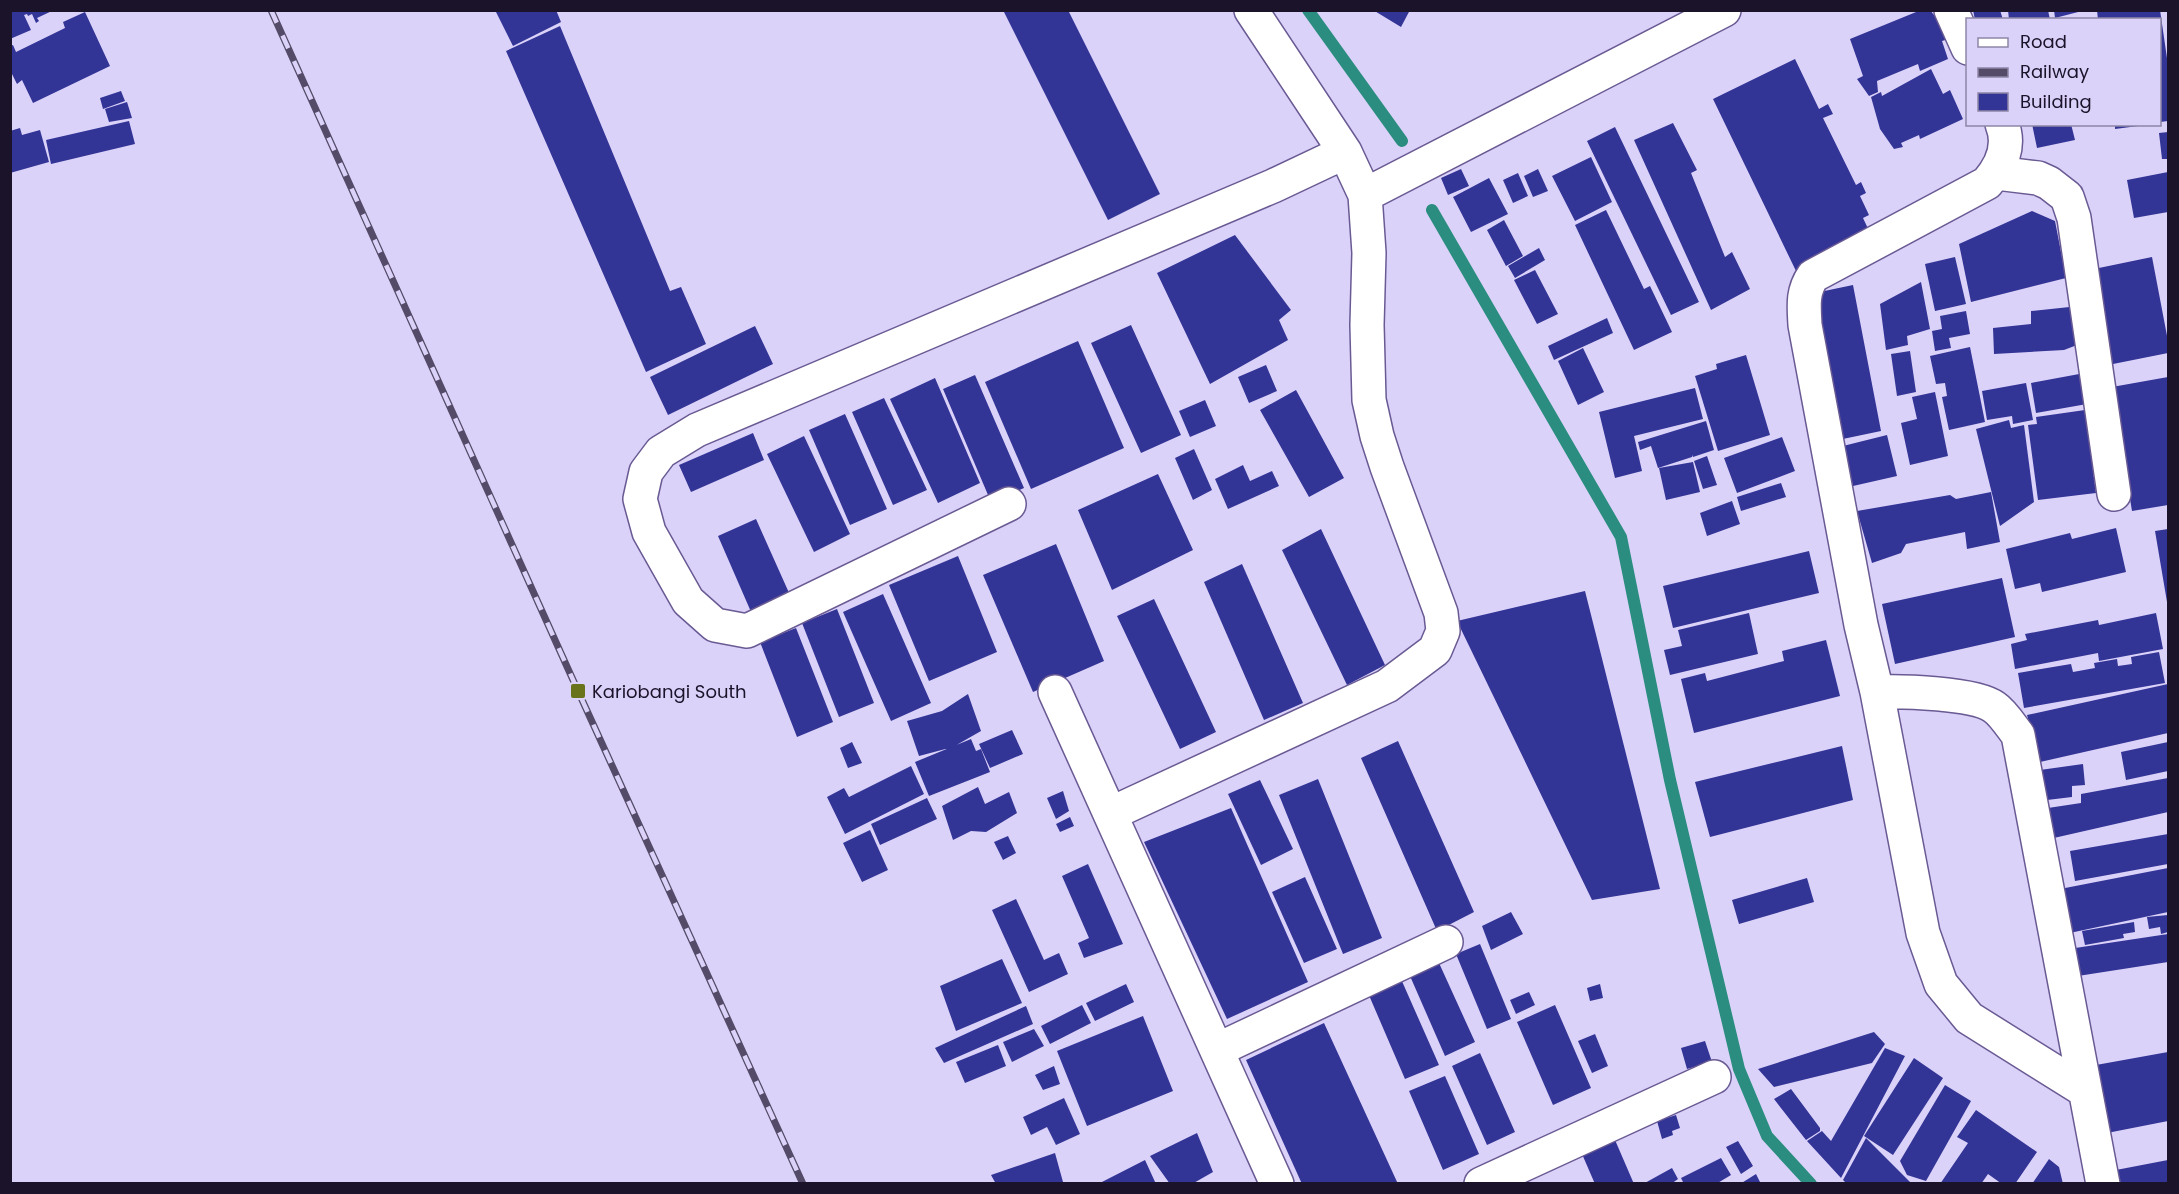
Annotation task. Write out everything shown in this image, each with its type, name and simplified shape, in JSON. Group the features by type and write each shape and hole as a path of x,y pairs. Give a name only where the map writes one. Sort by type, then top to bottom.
{"street":[{"path":"1110,814 1387,686 1435,650 1443,631 1441,613 1380,446 1369,400 1366,325 1370,254 1365,195 1345,152 1251,10"},
{"path":"1365,195 1724,10"},
{"path":"1951,10 1966,44"},
{"path":"2003,126 2006,134 2004,154 1996,173 1987,183 1813,276 1806,287 1804,297 1805,325 1861,625 1877,692 1923,933 1941,984 1968,1018 2084,1090"},
{"path":"1009,504 747,631 715,625 688,601 649,532 640,499 646,472 661,452 697,430 1273,186 1345,152"},
{"path":"1996,173 2038,178 2049,183 2067,197 2074,218 2114,494"},
{"path":"1877,692 1907,690 1978,700 1994,706 2018,735 2103,1184"},
{"path":"1055,692 1277,1184"},
{"path":"1217,1050 1446,942"},
{"path":"1481,1184 1714,1077"}],"building":[{"path":"10,10 54,10 37,18 39,21 36,23 32,14 24,15 31,30 10,39"},
{"path":"495,10 556,10 561,22 513,46"},
{"path":"1003,10 1068,10 1160,194 1108,220"},
{"path":"1373,10 1410,10 1401,27"},
{"path":"1921,10 1930,10 1952,38 1942,41 1948,59 1920,71 1918,64 1877,81 1878,92 1869,96 1857,79 1863,76 1850,39"},
{"path":"1973,10 2000,10 2002,18 1975,18"},
{"path":"2008,10 2048,10 2050,18 2009,18"},
{"path":"2054,10 2082,10 2082,11 2055,18"},
{"path":"2097,10 2160,10 2168,65 2168,121 2161,122 2161,18 2098,18"},
{"path":"85,12 110,66 33,103 22,80 17,84 10,70 10,46 13,45 16,52 65,28 63,22"},
{"path":"560,26 670,291 681,287 706,344 646,372 506,51"},
{"path":"1795,59 1819,109 1828,104 1833,114 1823,118 1856,185 1861,182 1866,193 1860,196 1869,215 1863,218 1871,235 1796,271 1713,99"},
{"path":"1931,69 1943,94 1950,90 1963,119 1920,139 1919,135 1901,143 1903,147 1894,149 1880,129 1871,97 1881,92 1882,96"},
{"path":"121,91 125,101 103,109 100,98"},
{"path":"127,102 132,118 109,122 105,109"},
{"path":"129,121 135,144 51,164 46,140"},
{"path":"1673,123 1697,170 1691,173 1725,257 1732,252 1750,289 1711,310 1634,140"},
{"path":"2032,126 2072,126 2075,140 2037,148"},
{"path":"2115,126 2138,126 2115,129"},
{"path":"1615,127 1699,302 1671,315 1587,141"},
{"path":"20,128 22,135 40,130 49,162 10,173 10,131"},
{"path":"2168,132 2168,159 2162,159 2159,133"},
{"path":"1591,157 1612,202 1575,221 1552,176"},
{"path":"1461,169 1469,186 1448,195 1441,178"},
{"path":"1538,169 1548,191 1533,197 1524,176"},
{"path":"2168,172 2168,212 2134,218 2127,180"},
{"path":"1518,173 1528,196 1513,203 1503,180"},
{"path":"1489,178 1508,214 1471,232 1453,197"},
{"path":"1606,210 1644,289 1650,286 1672,332 1634,350 1575,225"},
{"path":"2032,211 2055,221 2066,278 1971,302 1959,244"},
{"path":"1504,220 1523,256 1506,266 1487,230"},
{"path":"1235,235 1291,310 1279,320 1288,340 1210,384 1157,273"},
{"path":"1539,248 1545,260 1515,278 1508,266"},
{"path":"1955,257 1966,304 1935,311 1925,264"},
{"path":"2152,257 2168,341 2168,353 2113,364 2094,269"},
{"path":"1535,270 1558,314 1537,324 1514,280"},
{"path":"1921,282 1930,329 1907,336 1908,345 1886,350 1880,304"},
{"path":"1853,285 1881,431 1838,440 1810,294"},
{"path":"2079,306 2090,340 2064,350 1994,354 1993,328 2031,324 2031,311"},
{"path":"1966,311 1970,334 1949,338 1951,348 1935,351 1932,331 1942,329 1940,316"},
{"path":"1607,318 1613,333 1554,360 1548,346"},
{"path":"1131,325 1181,435 1141,453 1091,343"},
{"path":"755,326 773,364 668,415 650,377"},
{"path":"1078,341 1124,448 1031,489 985,382"},
{"path":"1970,347 1985,422 1949,430 1942,397 1947,396 1945,383 1936,384 1930,356"},
{"path":"1583,348 1604,392 1578,405 1558,361"},
{"path":"1910,351 1916,392 1897,396 1891,354"},
{"path":"1746,355 1770,435 1718,451 1695,376 1717,369 1716,364"},
{"path":"1266,365 1277,391 1249,403 1238,377"},
{"path":"2090,372 2087,404 2036,413 2031,383"},
{"path":"975,375 1024,488 991,502 943,389"},
{"path":"2168,377 2168,505 2132,511 2112,387"},
{"path":"935,378 980,483 938,503 890,399"},
{"path":"2026,383 2033,420 2013,424 2012,416 1987,420 1982,391"},
{"path":"1695,388 1703,419 1634,436 1642,471 1615,478 1599,412"},
{"path":"1296,390 1344,478 1309,497 1260,410"},
{"path":"1935,392 1948,456 1910,465 1901,423 1917,419 1912,397"},
{"path":"884,398 927,490 893,505 852,412"},
{"path":"1205,400 1216,426 1190,437 1179,411"},
{"path":"2085,410 2096,493 2038,500 2028,425 2037,424 2036,417"},
{"path":"845,414 887,509 850,525 809,430"},
{"path":"2009,420 2011,428 2024,425 2034,502 2000,526 1976,429"},
{"path":"1706,421 1714,450 1693,457 1692,455 1692,457 1658,468 1651,446 1640,450 1638,442"},
{"path":"753,433 764,460 691,492 679,465"},
{"path":"1887,435 1897,476 1853,486 1843,446"},
{"path":"804,436 850,534 814,552 767,454"},
{"path":"1782,437 1795,471 1737,493 1724,458"},
{"path":"1194,449 1212,490 1193,500 1175,458"},
{"path":"1707,456 1717,485 1703,489 1694,461"},
{"path":"1693,462 1700,492 1666,500 1659,468"},
{"path":"1243,465 1250,481 1272,471 1279,486 1228,509 1215,479"},
{"path":"1158,474 1193,550 1112,590 1078,510"},
{"path":"1781,483 1786,497 1741,511 1737,497"},
{"path":"1991,492 2000,542 1967,549 1965,532 1906,544 1901,553 1872,563 1857,511 1950,495 1956,499"},
{"path":"1732,501 1740,524 1707,536 1700,513"},
{"path":"756,519 794,604 755,621 718,536"},
{"path":"2116,528 2126,572 2042,592 2040,583 2015,589 2006,549 2070,533 2072,539"},
{"path":"1321,529 1385,665 1347,685 1282,550"},
{"path":"2168,529 2168,602 2167,602 2155,531"},
{"path":"1056,544 1104,661 1033,692 983,575"},
{"path":"1809,551 1819,593 1673,628 1663,586"},
{"path":"958,556 997,652 929,681 889,585"},
{"path":"1242,564 1303,703 1264,720 1204,582"},
{"path":"2002,578 2015,637 1895,664 1882,604"},
{"path":"1585,591 1660,889 1592,900 1457,621"},
{"path":"883,594 931,703 891,721 843,612"},
{"path":"1154,599 1216,732 1180,749 1117,616"},
{"path":"837,609 874,703 839,717 802,623"},
{"path":"1749,613 1758,654 1670,675 1664,650 1682,646 1678,630"},
{"path":"2156,613 2163,649 2099,661 2098,653 2015,669 2011,644 2027,640 2025,634 2098,620 2099,625"},
{"path":"796,628 833,722 797,737 760,642"},
{"path":"1826,640 1840,696 1694,733 1681,679 1705,673 1707,681 1784,661 1782,651"},
{"path":"2159,652 2165,683 2024,708 2018,673 2071,664 2073,672 2095,668 2094,663 2117,659 2118,666 2132,664 2131,657"},
{"path":"2168,684 2168,733 2040,762 2027,715"},
{"path":"968,694 981,731 953,747 919,756 907,721 942,711"},
{"path":"1012,730 1023,754 990,768 979,744"},
{"path":"971,739 976,751 981,749 990,772 929,796 915,762"},
{"path":"1398,741 1474,912 1437,931 1361,758"},
{"path":"852,742 862,763 848,768 840,748"},
{"path":"2168,742 2168,771 2126,780 2121,752"},
{"path":"1842,746 1853,800 1710,837 1695,782"},
{"path":"2083,764 2085,785 2072,786 2072,797 2047,800 2040,770"},
{"path":"911,766 924,794 845,834 827,797 844,788 849,797"},
{"path":"2168,778 2168,812 2045,840 2048,808 2081,803 2081,794"},
{"path":"1318,779 1382,938 1343,954 1279,795"},
{"path":"1260,780 1293,849 1261,865 1228,794"},
{"path":"978,787 985,804 1009,792 1017,813 986,832 971,831 953,840 942,806"},
{"path":"1063,791 1069,811 1056,819 1047,798"},
{"path":"927,798 937,819 880,845 871,824"},
{"path":"1231,808 1308,982 1227,1019 1144,842"},
{"path":"1070,817 1074,826 1060,832 1056,824"},
{"path":"870,830 888,870 862,882 843,843"},
{"path":"2168,834 2168,864 2075,881 2070,851"},
{"path":"1008,836 1016,853 1003,860 994,842"},
{"path":"1088,864 1123,944 1084,958 1078,943 1089,938 1062,876"},
{"path":"2168,868 2168,912 2065,934 2060,889"},
{"path":"1305,877 1337,949 1304,963 1272,892"},
{"path":"1807,878 1814,902 1739,924 1732,900"},
{"path":"1016,899 1044,960 1059,953 1068,974 1029,992 992,910"},
{"path":"1511,912 1523,934 1491,950 1482,926"},
{"path":"2168,915 2168,932 2161,934 2160,927 2149,929 2147,917"},
{"path":"2134,922 2135,932 2123,934 2124,938 2085,945 2082,931"},
{"path":"2168,934 2168,962 2065,978 2062,950"},
{"path":"1480,944 1511,1019 1487,1029 1456,954"},
{"path":"1002,959 1022,1003 956,1031 940,986"},
{"path":"1439,963 1475,1042 1445,1056 1410,976"},
{"path":"1401,979 1439,1065 1405,1079 1368,993"},
{"path":"1126,984 1134,1002 1095,1021 1086,1003"},
{"path":"1600,984 1603,998 1590,1001 1587,988"},
{"path":"1529,992 1535,1005 1516,1014 1510,1000"},
{"path":"1082,1005 1091,1023 1050,1044 1041,1026"},
{"path":"1555,1005 1591,1088 1553,1105 1517,1022"},
{"path":"1026,1006 1033,1024 944,1063 935,1048"},
{"path":"1143,1016 1173,1091 1087,1126 1057,1051"},
{"path":"1324,1023 1398,1184 1302,1184 1246,1060"},
{"path":"1034,1029 1044,1046 1012,1062 1003,1042"},
{"path":"1874,1032 1885,1044 1872,1063 1774,1087 1758,1069"},
{"path":"1595,1034 1608,1066 1592,1073 1578,1041"},
{"path":"1705,1041 1712,1062 1687,1069 1681,1048"},
{"path":"998,1045 1006,1066 965,1083 956,1062"},
{"path":"1885,1048 1905,1056 1841,1178 1807,1141 1822,1131 1831,1141"},
{"path":"2168,1052 2168,1121 2107,1133 2096,1065"},
{"path":"1480,1053 1515,1132 1487,1145 1452,1066"},
{"path":"1914,1058 1943,1078 1893,1155 1864,1136"},
{"path":"1054,1066 1060,1084 1043,1090 1035,1075"},
{"path":"1445,1076 1479,1154 1443,1170 1409,1091"},
{"path":"1945,1085 1971,1101 1926,1181 1907,1175 1900,1161"},
{"path":"1791,1089 1820,1128 1820,1131 1806,1140 1774,1099"},
{"path":"1064,1098 1080,1134 1056,1145 1047,1127 1031,1135 1023,1117"},
{"path":"1976,1110 2037,1152 2015,1184 2002,1184 1988,1174 1981,1184 1940,1184 1968,1143 1957,1137"},
{"path":"1676,1115 1680,1128 1672,1131 1673,1135 1662,1139 1657,1121"},
{"path":"1197,1133 1213,1172 1192,1184 1170,1184 1150,1156"},
{"path":"1866,1138 1912,1184 1847,1184 1843,1180"},
{"path":"1615,1140 1634,1184 1595,1184 1582,1154"},
{"path":"1738,1141 1753,1166 1741,1174 1726,1147"},
{"path":"1055,1153 1063,1182 1060,1184 996,1184 991,1175"},
{"path":"1721,1158 1731,1175 1716,1184 1684,1184 1681,1178"},
{"path":"2049,1159 2059,1167 2063,1184 2032,1184"},
{"path":"1145,1160 1156,1184 1098,1184"},
{"path":"2168,1160 2168,1184 2120,1184 2116,1170"},
{"path":"1672,1168 1678,1179 1671,1184 1643,1184"},
{"path":"1756,1174 1761,1184 1740,1184"}],"waterway":[{"path":"1308,10 1402,141"},
{"path":"1432,210 1621,537 1670,780 1739,1069 1767,1136 1811,1184"}],"railway":[{"path":"271,10 803,1184"}],"place":[{"name":"Kariobangi South","path":"578,691"}]}
